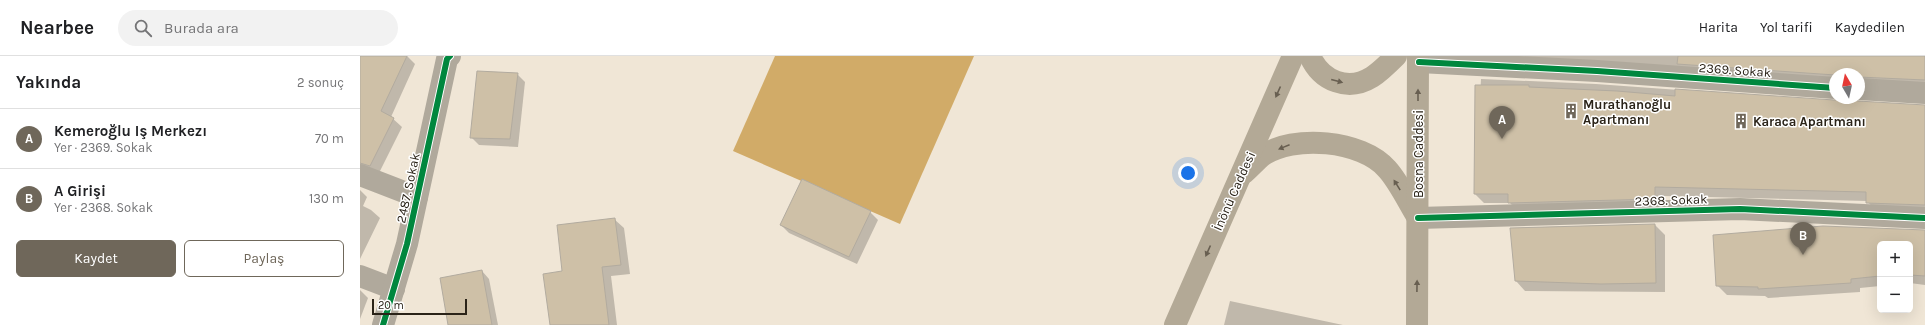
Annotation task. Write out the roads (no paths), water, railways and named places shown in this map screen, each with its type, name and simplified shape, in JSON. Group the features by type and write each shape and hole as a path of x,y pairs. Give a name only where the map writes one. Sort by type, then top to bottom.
{"main road":[{"name":"İnönü Caddesi","path":"1175,325 1293,56"},
{"path":"1310,56 1324,77 1338,83 1355,84 1372,77 1396,56"},
{"name":"Bosna Caddesi","path":"1417,325 1418,59"},
{"path":"1240,177 1263,156 1292,144 1318,142 1344,146 1367,155 1387,169 1418,218"}],"street":[{"name":"2487. Sokak","path":"384,325 407,244 446,57"},
{"name":"2369. Sokak","path":"1418,59 1829,88"},
{"path":"1865,89 1925,93"},
{"path":"360,174 417,197"},
{"name":"2368. Sokak","path":"1418,218 1740,209 1925,218"},
{"path":"360,276 394,289"}],"place":[{"name":"Murathanoğlu Apartmanı","path":"1571,111"},
{"name":"Karaca Apartmanı","path":"1741,121"},
{"name":"Kemeroğlu Iş Merkezı","path":"1502,139"},
{"name":"A Girişi","path":"1803,255"}]}
